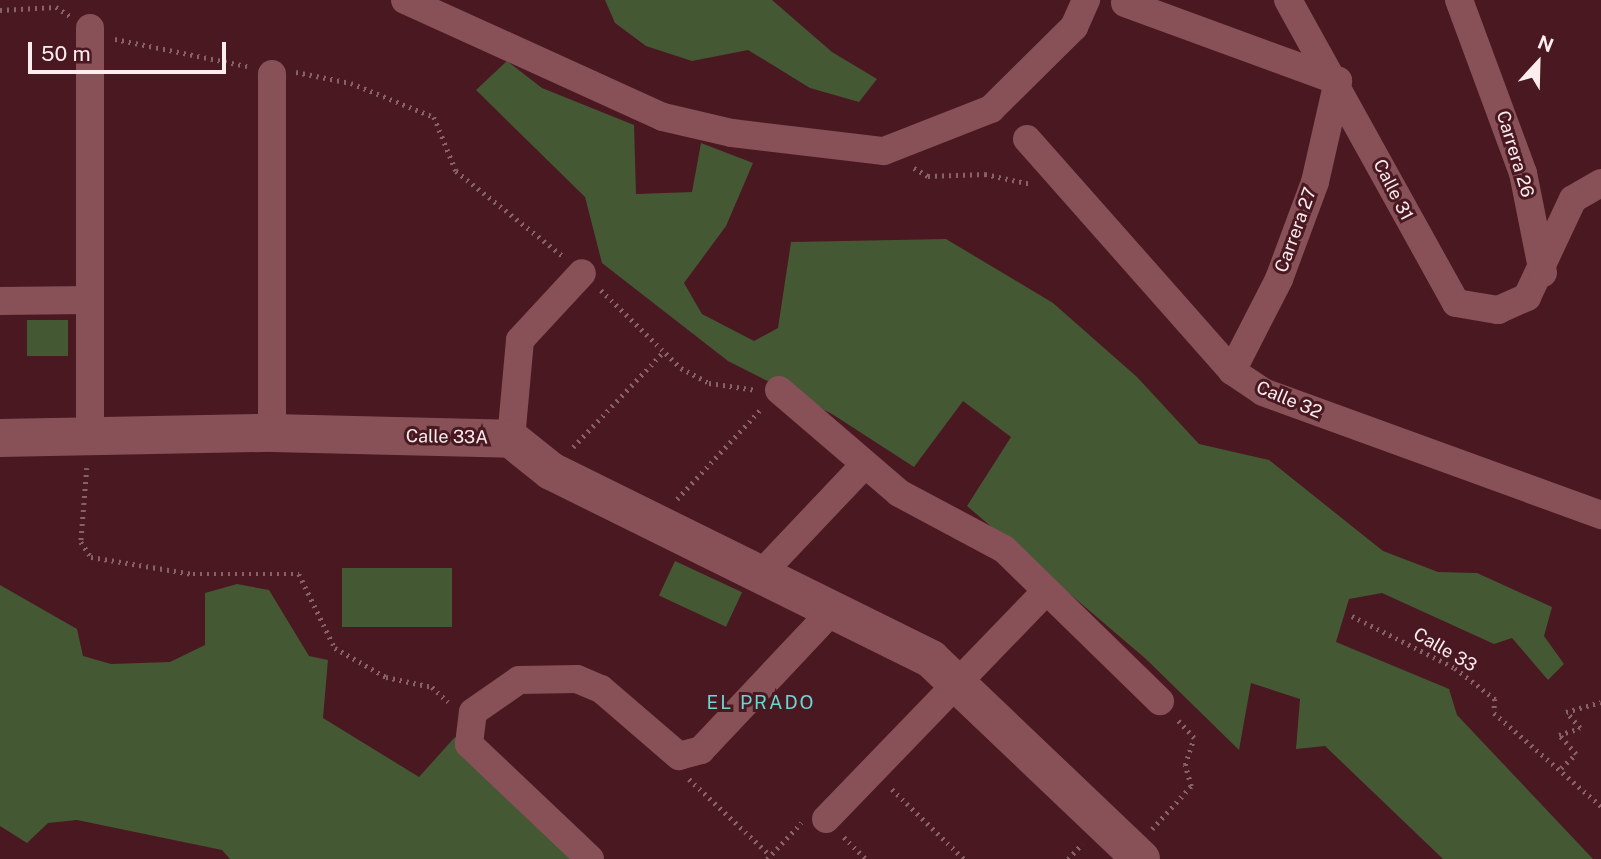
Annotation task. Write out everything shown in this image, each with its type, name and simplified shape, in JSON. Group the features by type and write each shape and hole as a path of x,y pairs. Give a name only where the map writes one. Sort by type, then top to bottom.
{"street":[{"path":"405,0 663,117 732,133 884,151 992,109 1074,27 1086,0"},
{"name":"Calle 31","path":"1288,0 1338,81 1456,303 1480,312 1517,305 1543,273 1573,200 1601,183"},
{"name":"Carrera 26","path":"1459,0 1522,173 1543,273"},
{"path":"1125,4 1338,81"},
{"path":"90,28 90,436"},
{"path":"272,74 272,433"},
{"name":"Carrera 27","path":"1232,371 1279,279 1310,194 1338,81"},
{"name":"Calle 32","path":"1027,139 1077,192 1232,371 1262,392 1601,515"},
{"path":"511,439 520,340 582,273"},
{"path":"0,301 89,300"},
{"path":"779,390 899,493 1004,550 1044,593 1160,701"},
{"name":"Calle 33A","path":"0,438 272,433 511,439 551,471 931,659 958,679 1136,855"},
{"path":"761,574 864,465"},
{"path":"827,819 958,679 1044,593"},
{"path":"590,859 470,744 470,721 519,680 577,680 600,689 679,756 701,750 833,610"}],"path":[{"path":"0,10 56,7 90,28 115,39 211,55 272,74 299,72 351,83 434,117 456,171 582,273 664,351 709,383 779,390"},
{"path":"884,151 929,176 985,174 1077,192"},
{"path":"551,471 664,351"},
{"path":"655,522 779,390"},
{"path":"90,436 81,542 91,557 193,574 299,574 335,648 386,677 432,687 470,721"},
{"name":"Calle 33","path":"1352,616 1455,668 1495,699 1494,713 1561,768 1601,806"},
{"path":"1136,855 1191,786 1185,765 1194,738 1160,701"},
{"path":"1561,768 1576,754 1559,735 1580,729 1566,712 1601,702"},
{"path":"679,756 688,778 768,857 815,808 827,819"},
{"path":"873,770 964,859"}],"green space":[{"path":"605,0 772,0 832,52 877,79 859,102 810,88 748,50 692,61 646,46 615,23"},
{"path":"507,61 542,88 634,125 636,194 692,192 701,143 753,163 726,226 684,283 702,314 754,341 778,328 791,242 946,239 1053,303 1137,377 1199,444 1269,460 1383,551 1438,572 1477,573 1552,607 1544,636 1564,664 1548,680 1512,638 1494,644 1382,593 1349,599 1336,642 1449,689 1457,715 1593,859 1443,859 1325,746 1296,749 1300,699 1251,683 1239,750 1146,659 967,506 1011,437 963,401 914,467 832,414 728,361 602,263 585,197 476,90"},
{"path":"27,320 68,320 68,356 27,356"},
{"path":"675,561 742,592 726,627 659,595"},
{"path":"342,568 452,568 452,627 342,627"},
{"path":"237,584 269,590 309,656 328,660 323,718 419,777 455,737 579,859 230,859 222,850 77,820 48,823 27,843 0,826 0,585 77,629 83,656 111,664 170,662 205,645 205,593"}],"district":[{"name":"EL PRADO","path":"761,703"}]}
